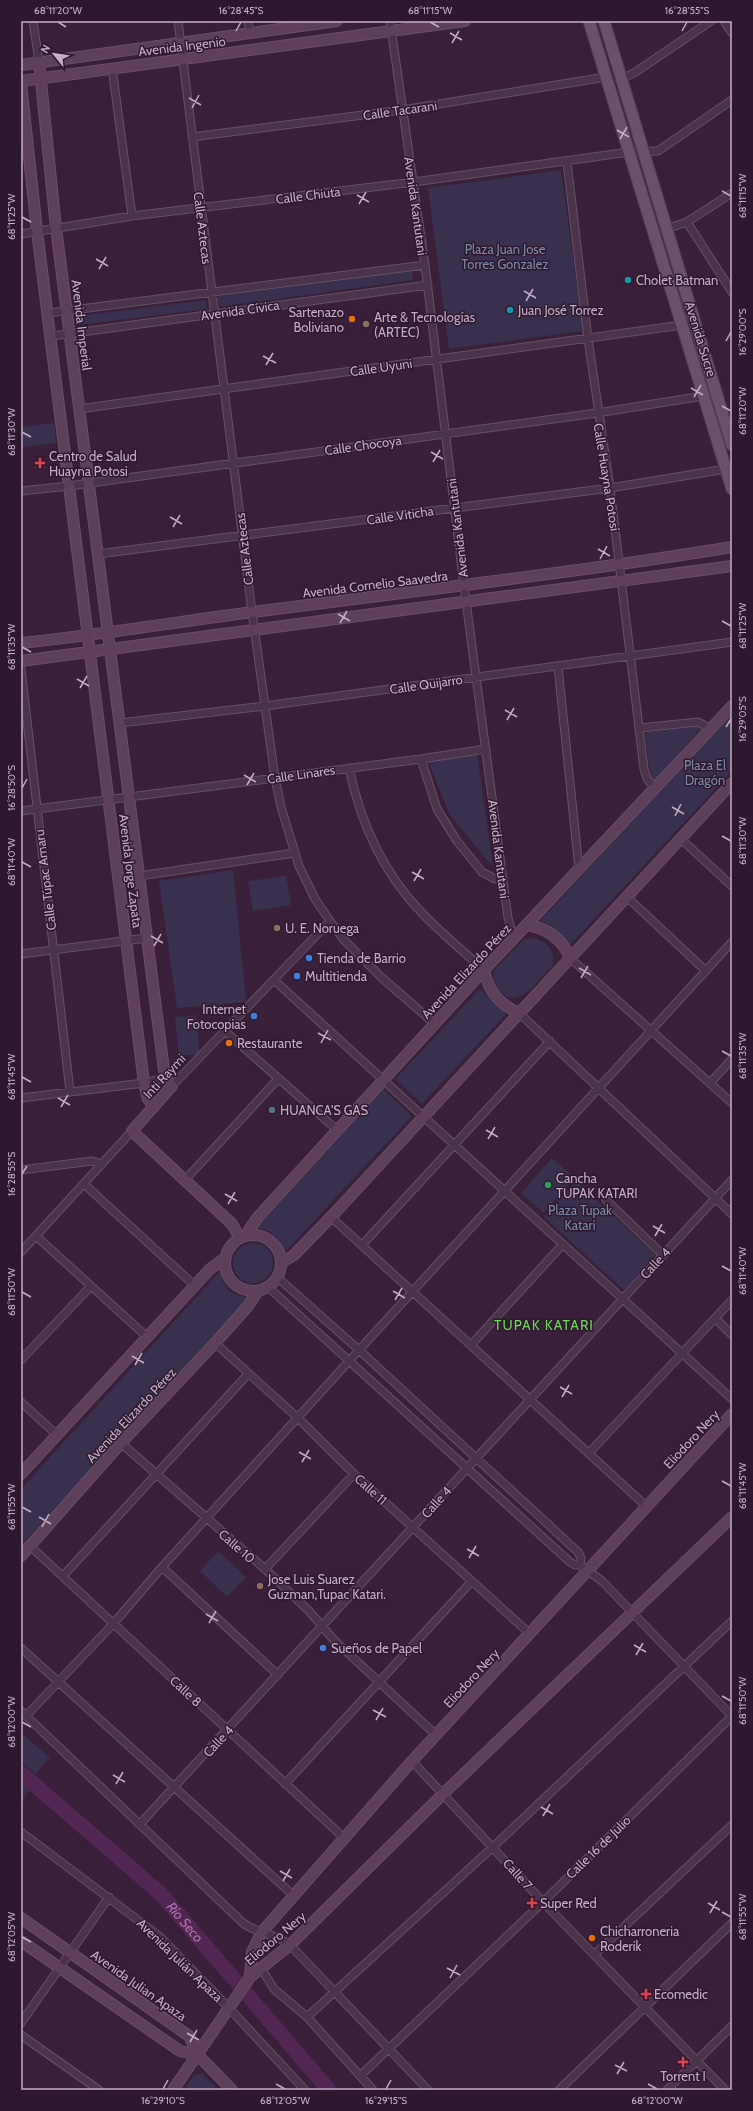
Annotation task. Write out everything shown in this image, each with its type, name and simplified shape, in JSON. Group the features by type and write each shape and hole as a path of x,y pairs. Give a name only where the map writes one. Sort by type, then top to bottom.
{"main road":[{"name":"Avenida Sucre","path":"589,21 704,396 729,468 732,489"},
{"name":"Avenida Sucre","path":"604,21 642,152 732,445"}],"street":[{"name":"Avenida Imperial","path":"33,21 41,78 56,228 109,632"},
{"name":"Calle Aztecas","path":"178,21 184,60 200,208 215,313 254,630 275,778 294,853 315,899 344,940 380,977 434,1024"},
{"path":"248,21 250,33"},
{"name":"Avenida Ingenio","path":"21,65 321,22 337,21"},
{"name":"Avenida Kantutani","path":"390,21 428,285 454,508 508,918 514,938"},
{"name":"Avenida Ingenio","path":"21,82 112,68 184,60 465,21"},
{"path":"621,79 711,21"},
{"path":"724,21 732,33"},
{"path":"112,68 132,216"},
{"name":"Calle Tacarani","path":"192,137 402,110 606,77"},
{"path":"21,82 37,231 52,336 69,486 89,636"},
{"name":"Calle Chiuta","path":"21,234 132,216 414,182 568,162 629,152 658,151 732,100"},
{"name":"Calle Huayna Potosí","path":"568,162 588,339 610,488 644,769 647,778 655,788"},
{"path":"666,229 687,222 732,193"},
{"path":"687,222 732,291"},
{"name":"Avenida Cívica","path":"49,313 425,264"},
{"name":"Avenida Cívica","path":"52,336 428,285"},
{"name":"Calle Uyuni","path":"79,409 682,325"},
{"name":"Calle Chocoya","path":"21,491 69,486 233,462 598,413 704,396"},
{"name":"Calle Viticha","path":"98,554 610,488 729,468"},
{"name":"Avenida Cornelio Saavedra","path":"21,643 89,636 252,612 620,566 732,548"},
{"path":"21,661 622,582 732,566"},
{"name":"Avenida Jorge Zapata","path":"109,632 147,938 169,1082"},
{"name":"Avenida Jorge Zapata","path":"89,636 144,1083 148,1099 154,1107"},
{"name":"Calle Quijarro","path":"120,724 558,667 732,642"},
{"path":"558,667 579,869"},
{"name":"Calle Túpac Amaru","path":"21,669 70,1091"},
{"name":"Avenida Elizardo Pérez","path":"244,1237 258,1217 434,1024 732,706"},
{"path":"640,728 698,722 711,728"},
{"name":"Calle Linares","path":"21,811 421,759 486,748"},
{"path":"421,759 437,809 456,840 482,872 495,879 503,878"},
{"path":"350,768 364,820 373,843 396,881 421,912 484,970 489,987 504,1004 520,1013 732,1214"},
{"path":"281,1263 294,1255 331,1217 732,783"},
{"path":"681,839 732,886"},
{"path":"139,876 294,853"},
{"path":"627,897 706,971"},
{"name":"Inti Raymi","path":"21,1252 154,1107 169,1082 225,1031 330,921"},
{"path":"526,925 540,928 551,933 561,942 570,958 732,1103"},
{"path":"21,954 147,938"},
{"path":"428,2090 388,2050 336,1991 290,1945 274,1935 261,1933 243,1923 23,1713 58,1681 114,1623 162,1567 349,1360 413,1292 732,942"},
{"path":"274,980 732,1399"},
{"path":"225,1031 337,1130"},
{"path":"362,1245 550,1041"},
{"path":"710,1083 732,1059"},
{"path":"185,1180 278,1079"},
{"path":"21,1098 144,1083 169,1082"},
{"path":"132,1131 244,1237"},
{"path":"21,1170 92,1161 102,1164"},
{"name":"Calle 4","path":"140,1824 323,1627 662,1254 732,1180"},
{"path":"84,1184 194,1285"},
{"path":"606,1200 662,1254"},
{"path":"331,1217 646,1506"},
{"path":"36,1236 146,1336"},
{"path":"259,1236 269,1240 279,1253 281,1263 277,1277 268,1287 258,1291 242,1289 233,1283 225,1269 225,1258 229,1248 244,1237 259,1236"},
{"path":"471,1345 563,1244"},
{"path":"21,1474 194,1285 210,1269 225,1258"},
{"path":"277,1277 359,1350 578,1552 584,1567"},
{"path":"21,1360 90,1286"},
{"path":"268,1287 570,1562 584,1567 602,1581 732,1716"},
{"name":"Avenida Elizardo Pérez","path":"21,1556 121,1443 215,1343 248,1306 258,1291"},
{"path":"588,1453 732,1300"},
{"path":"715,1318 732,1336"},
{"name":"Calle 11","path":"215,1343 298,1418 354,1474 529,1633"},
{"path":"64,1576 248,1374"},
{"path":"21,1402 57,1435"},
{"name":"Eliodoro Nery","path":"249,1978 252,1952 261,1933 293,1895 343,1837 529,1633 584,1567 646,1506 732,1414"},
{"name":"Calle 10","path":"121,1443 264,1569 323,1627 334,1640 436,1735"},
{"path":"264,1569 354,1474"},
{"name":"Eliodoro Nery","path":"249,1978 290,1945 443,1794 732,1517"},
{"name":"Calle 8","path":"30,1546 343,1837"},
{"path":"162,1567 278,1675"},
{"path":"286,1784 472,1581"},
{"path":"307,2017 493,1847 732,1621"},
{"path":"21,1648 174,1789 293,1895"},
{"name":"Calle 16 de Julio","path":"360,2076 543,1902 732,1716"},
{"name":"Calle 7","path":"412,1761 543,1902 725,2090"},
{"path":"595,1954 732,1825"},
{"name":"Avenida Julián Apaza","path":"21,1832 159,1936 231,2004 305,2090"},
{"path":"21,2023 58,1967 109,1897"},
{"name":"Avenida Julian Apaza","path":"21,1918 189,2036 198,2055"},
{"path":"559,2090 732,1923"},
{"path":"21,1942 180,2051 198,2055 232,2090"},
{"path":"261,1968 274,1989 307,2017 373,2090"},
{"path":"173,2090 249,1978"},
{"path":"666,2090 732,2026"},
{"path":"21,2035 99,2090"}],"green space":[{"name":"Plaza Juan Jose Torres Gonzalez","path":"561,170 583,331 449,349 428,188"},
{"path":"412,269 413,280 219,307 218,296"},
{"path":"206,300 207,309 79,325 78,316"},
{"path":"54,423 56,443 21,447 21,427"},
{"name":"Plaza El Dragón","path":"732,713 732,771 567,948 563,938 557,931 539,922"},
{"path":"703,726 655,780 651,778 645,735 648,732"},
{"path":"477,752 493,867 450,815 428,761"},
{"path":"233,870 246,1002 177,1008 159,881"},
{"path":"286,876 291,905 253,911 248,881"},
{"path":"534,938 550,947 553,955 553,965 531,989 523,995 515,998 508,997 500,991 493,979 495,969 524,939"},
{"path":"480,989 506,1014 422,1104 395,1079"},
{"path":"196,1015 200,1054 179,1056 175,1017"},
{"path":"383,1089 412,1116 284,1253 278,1239 274,1235 267,1230 256,1228"},
{"name":"Cancha TUPAK KATARI","path":"552,1158 575,1178 544,1213 521,1193"},
{"name":"Plaza Tupak Katari","path":"576,1181 656,1255 624,1290 544,1217"},
{"path":"257,1243 264,1246 270,1252 273,1263 272,1271 264,1280 257,1283 249,1283 242,1280 234,1271 233,1259 236,1252 245,1244"},
{"path":"220,1271 223,1283 229,1290 238,1295 249,1297 21,1545 21,1489"},
{"path":"218,1551 246,1577 227,1597 200,1571"},
{"path":"24,1735 50,1758 35,1774 21,1761 21,1738"},
{"path":"21,1780 31,1788 21,1802"},
{"path":"203,2074 218,2090 184,2090 193,2076"}],"waterway":[{"name":"Río Seco","path":"21,1773 161,1894 329,2090"}],"place":[{"name":"Cholet Batman","path":"628,280"},
{"name":"Juan José Torrez","path":"510,310"},
{"name":"Sartenazo Boliviano","path":"352,319"},
{"name":"Arte & Tecnologías (ARTEC)","path":"366,324"},
{"name":"Centro de Salud Huayna Potosi","path":"40,463"},
{"name":"U. E. Noruega","path":"277,928"},
{"name":"Tienda de Barrio","path":"309,958"},
{"name":"Multitienda","path":"297,976"},
{"name":"Internet Fotocopias","path":"254,1016"},
{"name":"Restaurante","path":"229,1043"},
{"name":"HUANCA'S GAS","path":"272,1110"},
{"name":"Cancha TUPAK KATARI","path":"548,1185"},
{"name":"Jose Luis Suarez Guzman,Tupac Katari.","path":"260,1586"},
{"name":"Sueños de Papel","path":"323,1648"},
{"name":"Super Red","path":"532,1903"},
{"name":"Chicharroneria Roderik","path":"592,1938"},
{"name":"Ecomedic","path":"646,1994"},
{"name":"Torrent I","path":"683,2062"}],"district":[{"name":"TUPAK KATARI","path":"544,1325"}]}
